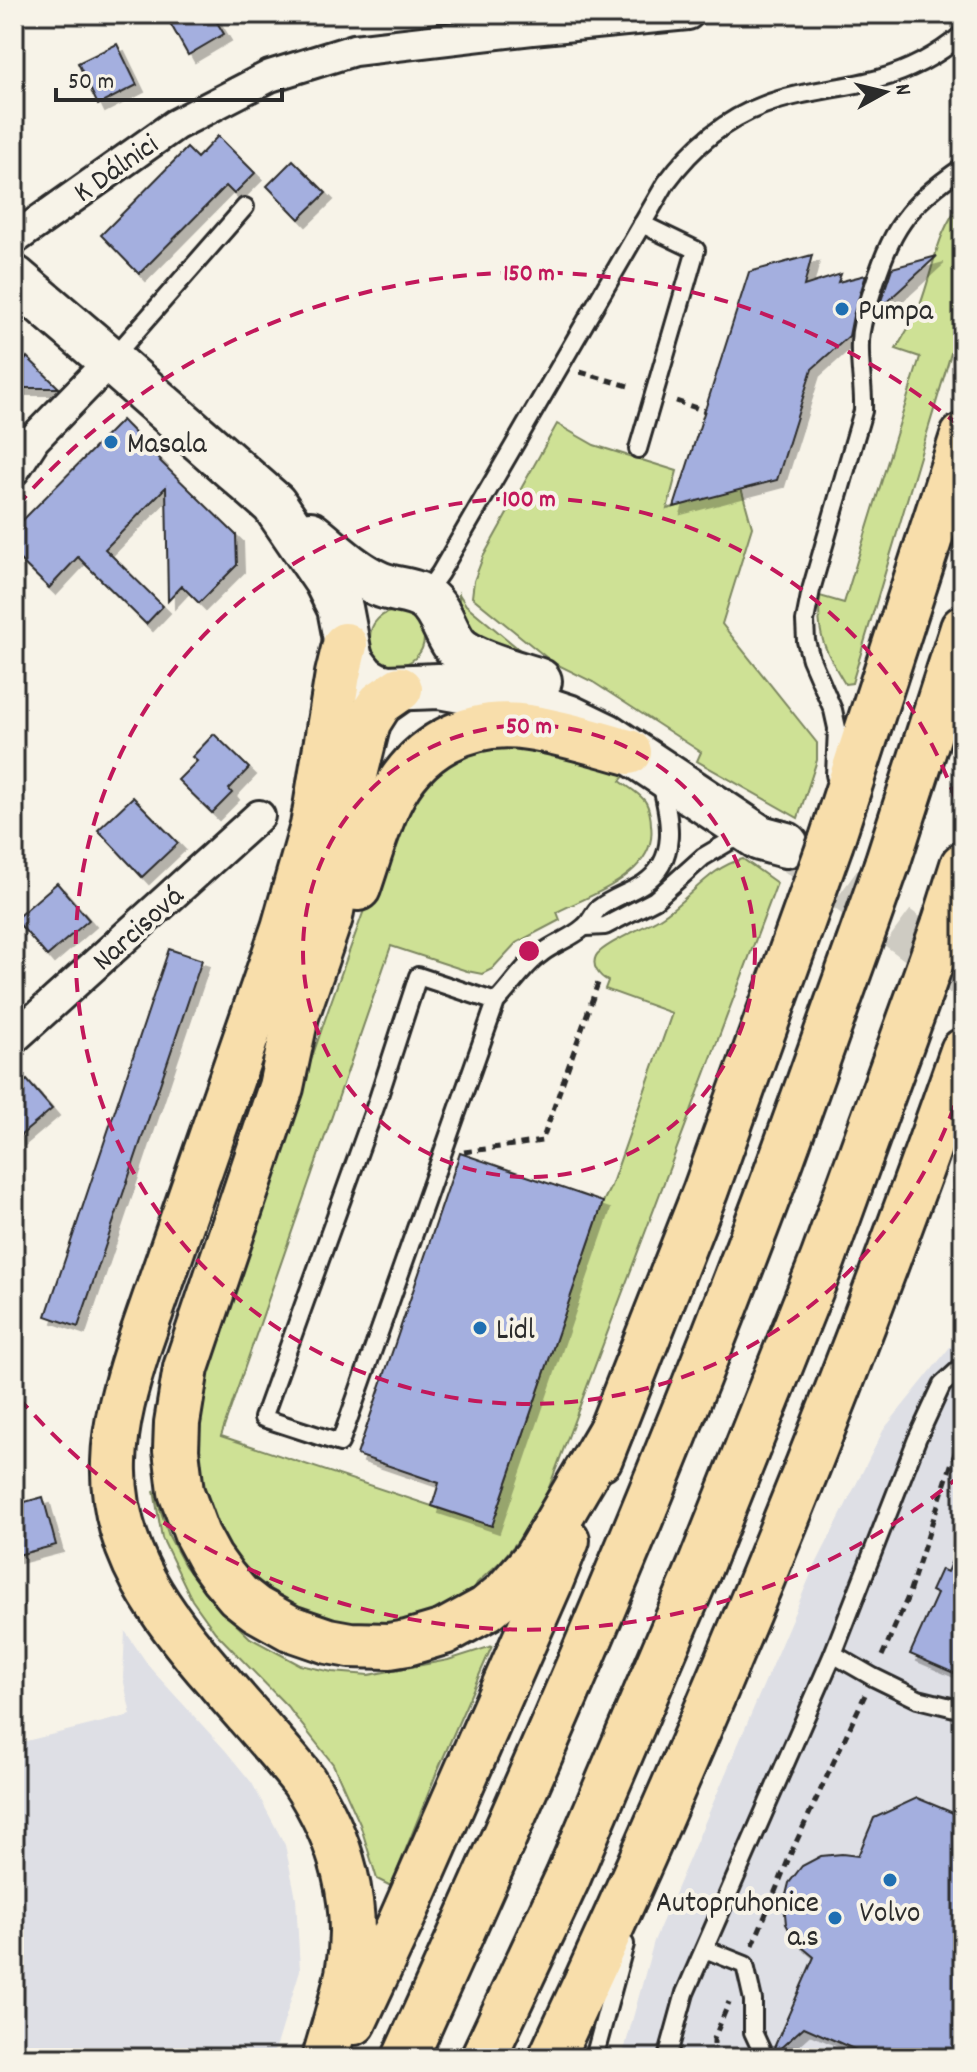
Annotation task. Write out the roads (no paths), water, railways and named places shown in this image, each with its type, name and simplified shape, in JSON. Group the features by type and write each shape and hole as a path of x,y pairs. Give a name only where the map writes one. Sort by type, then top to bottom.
{"highway":[{"path":"337,2058 543,1599 705,1192 831,842 963,436"},
{"path":"405,2058 503,1842 633,1537 753,1235 887,864 963,628"},
{"path":"325,2058 348,1973 351,1936 349,1892 336,1842 303,1780 182,1641 146,1587 125,1542 115,1493 114,1462 121,1407 138,1348 300,877 313,826 346,638"},
{"path":"406,688 380,703 368,722 355,775 335,896 324,937 296,1016 281,1087 186,1368 177,1423 181,1492 210,1559 238,1595 271,1619 328,1641 389,1646 444,1632 486,1609 521,1576 536,1558 611,1430"},
{"path":"281,1087 313,1022 389,801 419,758 431,748 461,733 510,725 530,727 643,760"},
{"path":"483,2058 568,1877 701,1564 823,1259 963,865"},
{"path":"551,2058 667,1802 766,1569 858,1336 963,1051"}],"street":[{"name":"K Dálnici","path":"14,239 175,125 270,76 354,50 528,21 688,14"},
{"path":"14,278 358,573 422,604 458,649 549,685 626,725 764,818 786,845 760,838 589,726 545,707 439,686 387,688 364,678 350,660 340,608 326,580 270,500"},
{"path":"14,470 34,439 111,360"},
{"path":"346,638 350,618 359,605 382,590 422,604 445,644 433,672 406,688"},
{"name":"Narcisová","path":"14,1038 259,816"}],"lane":[{"path":"422,604 666,183 681,163 718,130 764,105 906,70 933,56 963,34"},
{"path":"831,842 837,728 833,710 811,659 805,621 811,590 863,411 861,330 890,240 919,201 963,167"},
{"path":"111,360 245,207"},
{"path":"638,449 696,250 642,224"},
{"path":"496,1002 418,976 377,1102 263,1418 340,1443 496,1002 541,953 586,927 598,909 643,884 653,876 665,857 670,820 643,760"},
{"path":"586,927 605,926 655,900 703,857 730,841 743,837 760,838"},
{"path":"667,2058 685,1993 833,1654 917,1439 942,1385 963,1366"},
{"path":"833,1654 918,1699 963,1710"},
{"path":"594,2058 667,1802"},
{"path":"705,1949 745,1965 753,2000 753,2032 765,2058"}],"tunnel":[{"path":"791,849 963,976"}],"place":[{"name":"Pumpa","path":"842,309"},
{"name":"Masala","path":"111,442"},
{"name":"Lidl","path":"480,1328"},
{"name":"Volvo","path":"890,1880"},
{"name":"Autopruhonice a.s","path":"835,1918"}]}
